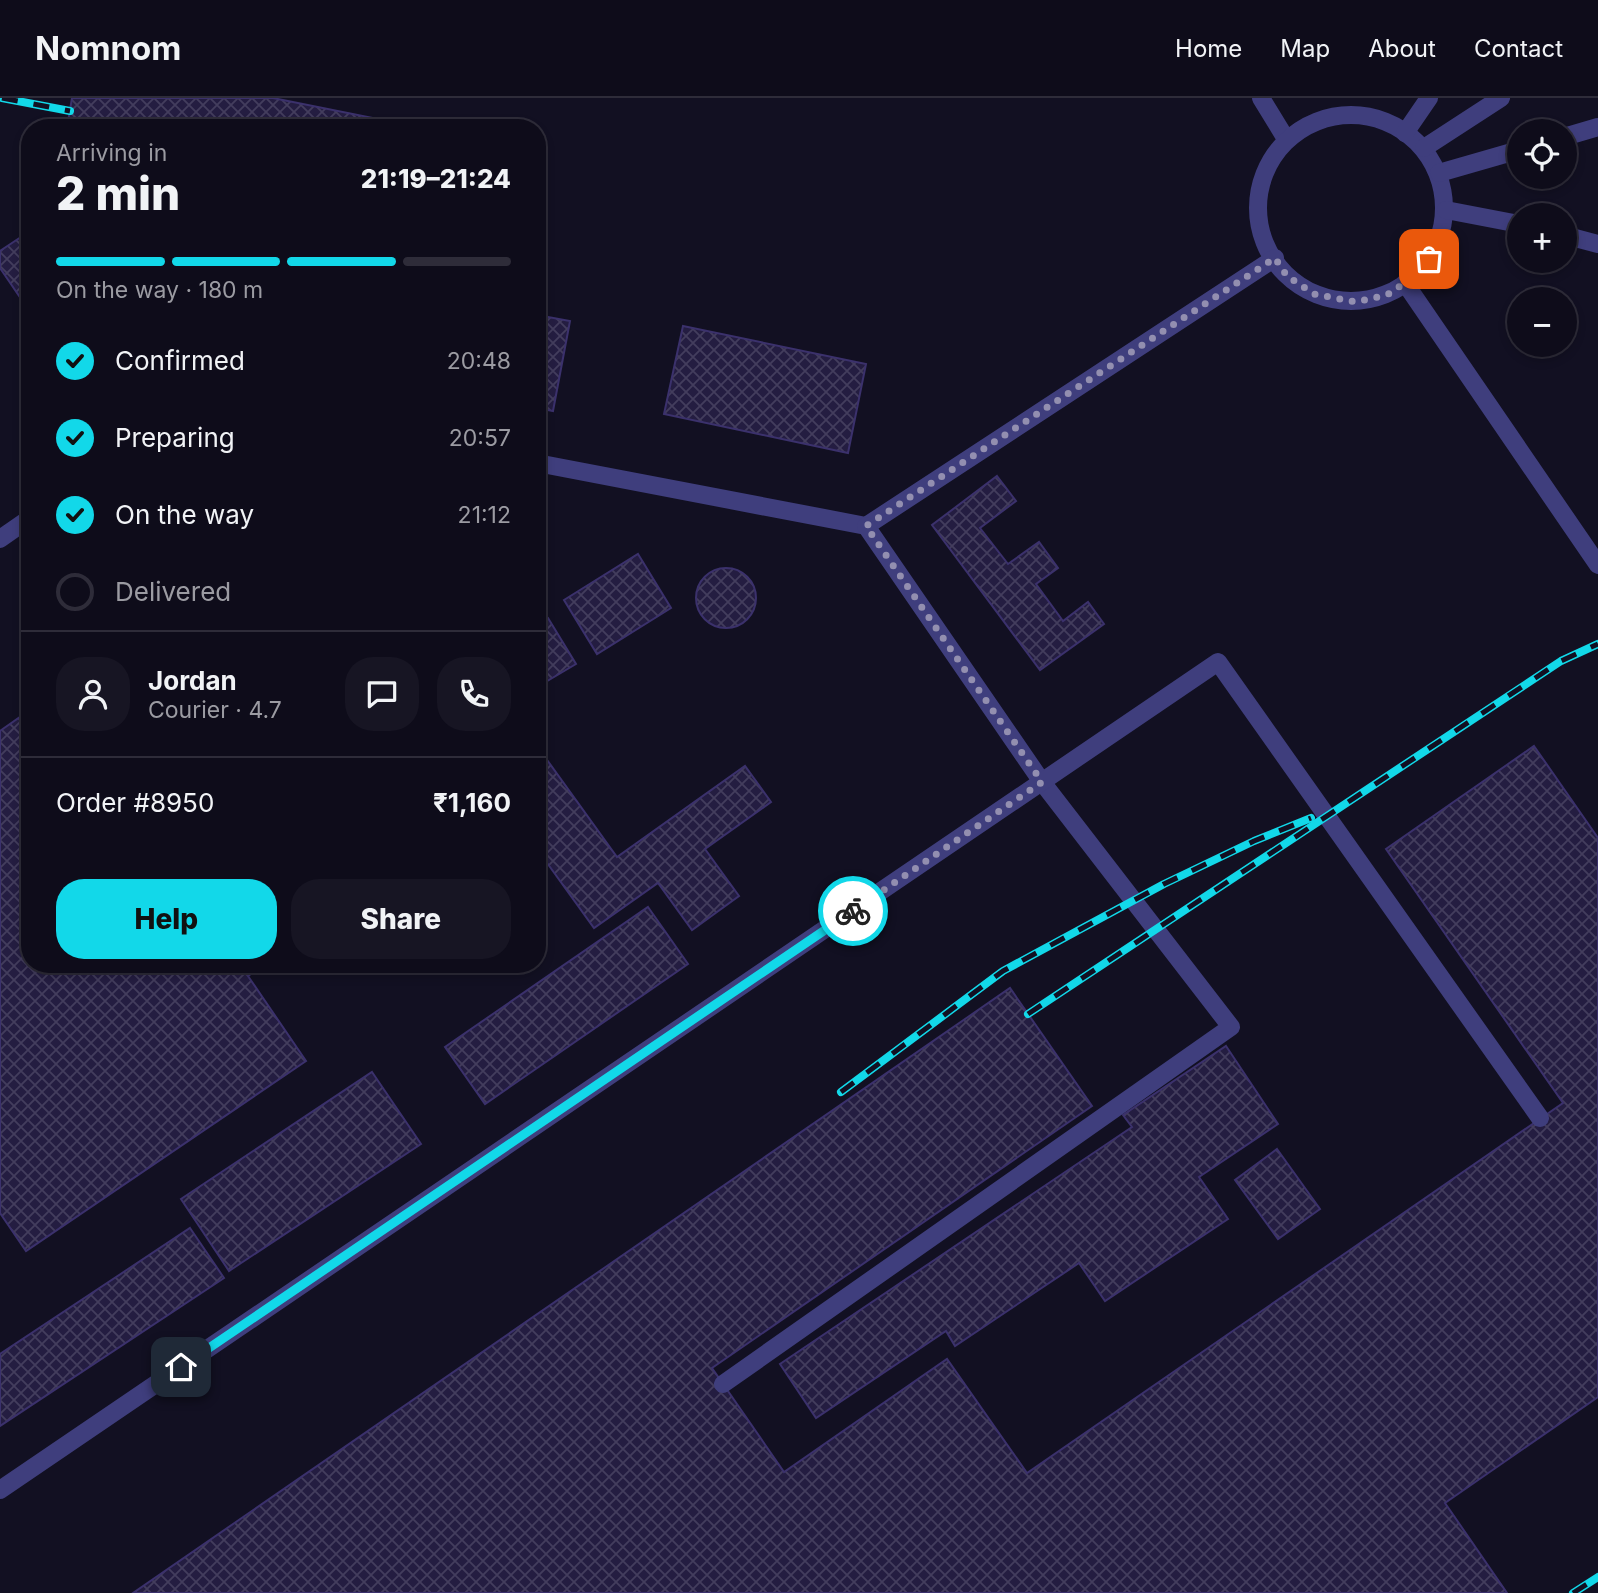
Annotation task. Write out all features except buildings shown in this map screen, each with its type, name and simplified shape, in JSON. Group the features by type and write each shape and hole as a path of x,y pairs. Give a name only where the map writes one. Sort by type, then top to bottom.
{"street":[{"path":"1261,98 1286,139"},
{"path":"1405,134 1429,98"},
{"path":"1424,148 1501,98"},
{"path":"1351,113 1389,121 1424,148 1439,173 1446,210 1438,245 1419,273 1387,295 1356,302 1314,294 1287,276 1264,242 1257,210 1265,170 1286,139 1316,120 1351,113"},
{"path":"1577,133 1598,127"},
{"path":"1439,173 1507,153"},
{"path":"1446,210 1507,223"},
{"path":"1577,238 1598,244"},
{"path":"546,465 866,526 1275,258"},
{"path":"1405,283 1598,565"},
{"path":"0,539 21,525"},
{"path":"723,1384 1231,1027 1042,782 866,526"},
{"path":"0,1490 1218,662 1540,1118"}],"railway":[{"path":"2,98 70,111"},
{"path":"1028,1014 1561,661 1598,644"},
{"path":"841,1092 1003,971 1164,884 1254,841 1311,818"},
{"path":"1573,1593 1598,1577"}],"way so far":[{"path":"853,911 1042,782 866,526 1275,258 1287,276 1314,294 1356,302 1387,295 1419,273 1429,259"}],"route":[{"path":"181,1367 853,911"}]}
